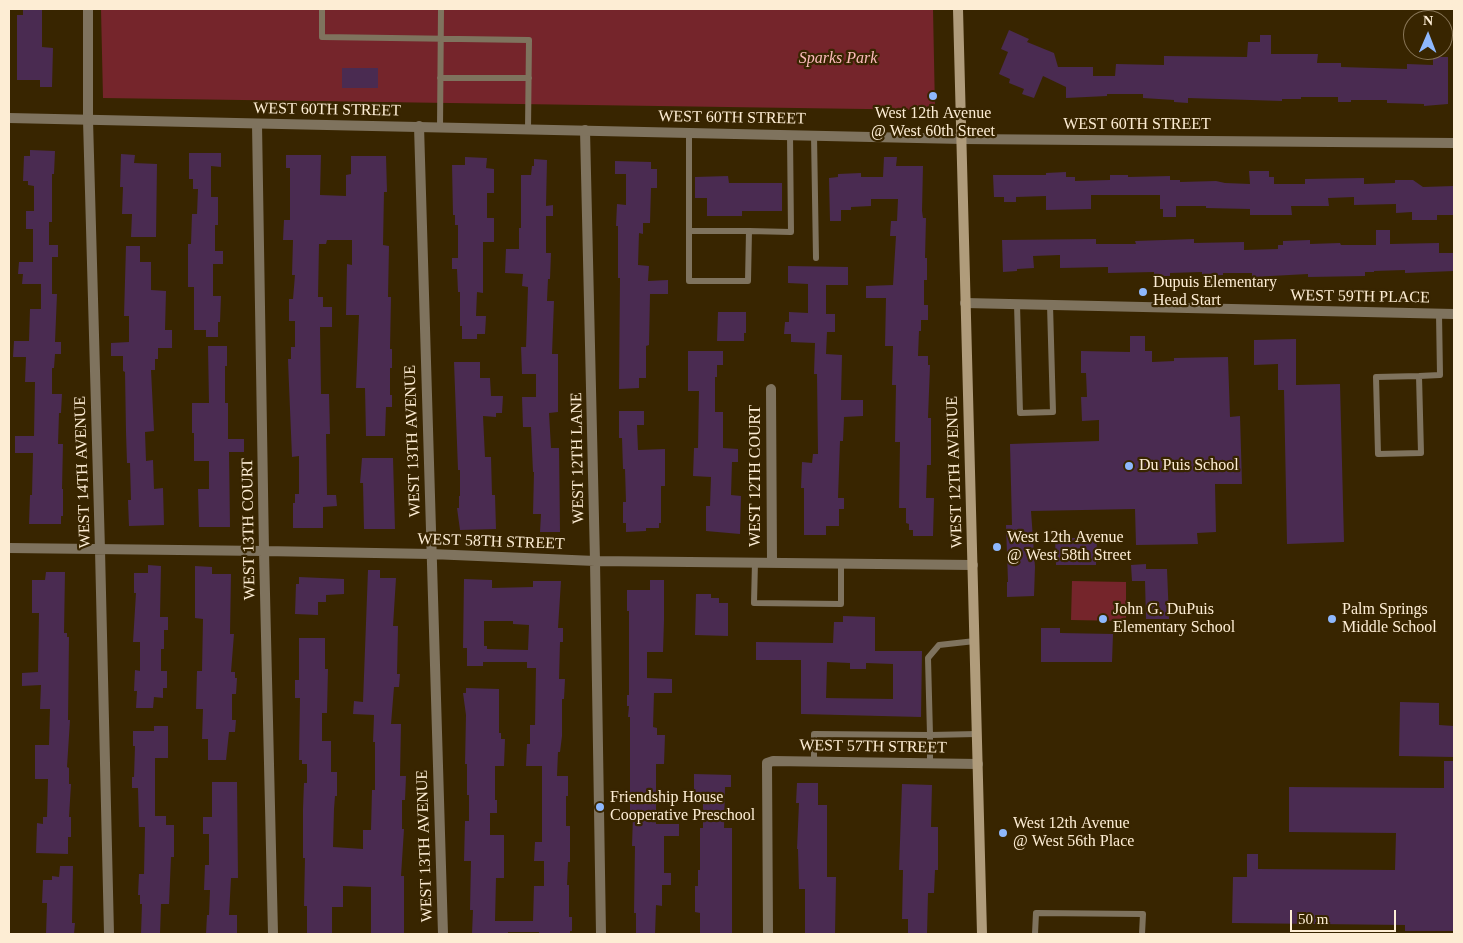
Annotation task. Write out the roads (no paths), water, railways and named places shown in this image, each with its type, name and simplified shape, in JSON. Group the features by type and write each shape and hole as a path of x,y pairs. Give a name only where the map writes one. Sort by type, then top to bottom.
{"main road":[{"name":"WEST 12TH AVENUE","path":"958,9 982,934"}],"street":[{"name":"WEST 14TH AVENUE","path":"88,9 88,120 109,934"},
{"name":"WEST 60TH STREET","path":"9,118 962,138 1454,143"},
{"name":"WEST 13TH COURT","path":"257,124 273,934"},
{"name":"WEST 13TH AVENUE","path":"419,126 443,934"},
{"name":"WEST 12TH LANE","path":"585,130 601,934"},
{"name":"WEST 59TH PLACE","path":"965,303 1454,314"},
{"name":"WEST 12TH COURT","path":"771,389 772,562"},
{"name":"WEST 58TH STREET","path":"9,548 431,554 595,561 973,565"},
{"name":"WEST 57TH STREET","path":"768,934 767,763 773,761 814,761 978,764"}],"lane":[{"path":"322,9 322,37 529,40 528,129"},
{"path":"440,127 441,9"},
{"path":"440,78 529,78"},
{"path":"689,132 689,281 748,281 749,231"},
{"path":"689,231 791,232 790,135"},
{"path":"814,135 816,258"},
{"path":"1017,304 1020,413 1053,412 1050,305"},
{"path":"1419,376 1421,453 1378,454 1376,377 1440,375 1438,314"},
{"path":"755,562 754,603 841,604 842,563"},
{"path":"930,763 928,658 939,645 975,641"},
{"path":"814,761 814,734 977,734"},
{"path":"1035,934 1036,913 1143,914 1142,934"}],"place":[{"name":"West 12th Avenue @ West 60th Street","path":"933,96"},
{"name":"Dupuis Elementary Head Start","path":"1143,292"},
{"name":"Du Puis School","path":"1129,466"},
{"name":"West 12th Avenue @ West 58th Street","path":"997,547"},
{"name":"John G. DuPuis Elementary School","path":"1103,619"},
{"name":"Palm Springs Middle School","path":"1332,619"},
{"name":"Friendship House Cooperative Preschool","path":"600,807"},
{"name":"West 12th Avenue @ West 56th Place","path":"1003,833"}],"park label":[{"name":"Sparks Park","path":"838,59"}]}
